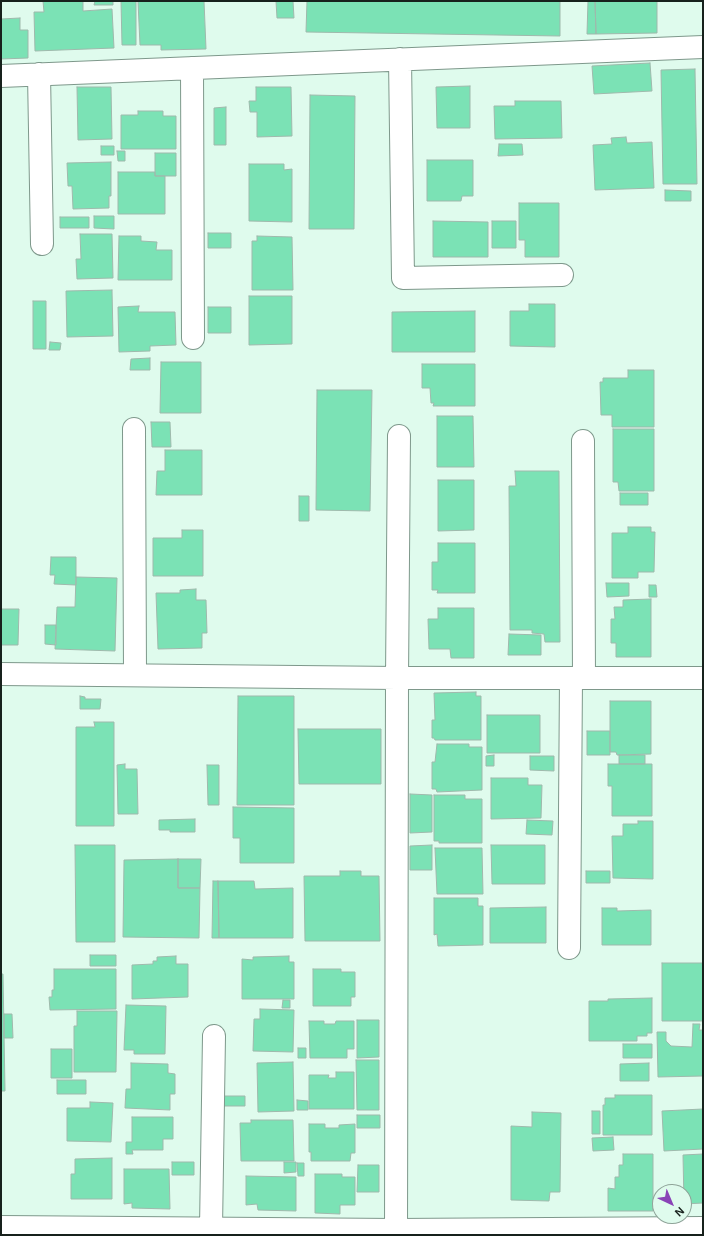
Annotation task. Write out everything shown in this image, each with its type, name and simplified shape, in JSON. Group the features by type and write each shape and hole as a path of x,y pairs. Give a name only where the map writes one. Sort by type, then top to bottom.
{"street":[{"path":"1,76 703,47"},
{"path":"400,59 404,278 562,275"},
{"path":"192,68 193,338"},
{"path":"39,74 42,244"},
{"path":"134,428 135,674"},
{"path":"396,1232 399,436"},
{"path":"569,948 578,678 583,441"},
{"path":"1,674 135,674 397,678 703,678"},
{"path":"214,1036 220,1231"},
{"path":"1,1227 38,1231 396,1232 661,1232 703,1228"}],"building":[{"path":"43,1 83,1 83,11 112,9 114,48 35,51 34,12 44,12"},
{"path":"95,1 113,1 113,5 94,5"},
{"path":"121,1 136,1 136,45 122,45"},
{"path":"138,1 204,1 206,49 161,50 161,45 140,45"},
{"path":"276,1 293,1 294,18 277,18"},
{"path":"307,1 560,1 560,36 306,32"},
{"path":"588,1 595,1 596,34 587,34"},
{"path":"595,1 657,1 657,33 596,34"},
{"path":"20,18 20,30 28,30 28,58 1,59 1,19"},
{"path":"650,63 652,91 594,94 592,66"},
{"path":"695,69 697,184 663,184 661,70"},
{"path":"470,86 470,128 437,128 436,87"},
{"path":"77,87 111,87 112,139 78,140"},
{"path":"256,87 291,87 292,136 257,137 257,112 250,112 249,101 256,101"},
{"path":"310,95 355,96 354,229 309,229"},
{"path":"515,101 561,101 562,138 495,139 494,106 515,106"},
{"path":"226,107 226,145 214,145 214,108"},
{"path":"138,111 163,111 163,116 176,116 176,149 121,149 121,115 138,115"},
{"path":"626,137 627,143 652,142 654,188 595,190 593,145 612,144 611,138"},
{"path":"499,144 522,144 523,155 498,156"},
{"path":"101,146 114,146 114,155 101,155"},
{"path":"117,151 125,151 125,161 118,161"},
{"path":"155,153 176,153 176,176 155,176"},
{"path":"427,160 473,160 473,196 462,196 461,201 427,201"},
{"path":"111,162 111,196 109,196 109,208 73,209 72,186 68,186 67,163"},
{"path":"249,164 284,164 284,170 292,169 292,222 249,221"},
{"path":"118,172 155,172 155,176 165,176 165,214 118,214"},
{"path":"665,190 691,191 691,201 665,201"},
{"path":"519,203 559,203 559,257 525,257 525,240 519,240"},
{"path":"94,216 114,216 114,229 94,228"},
{"path":"60,217 89,217 89,228 60,228"},
{"path":"433,221 488,222 488,257 433,257"},
{"path":"492,221 516,221 516,248 492,248"},
{"path":"208,233 231,233 231,248 208,248"},
{"path":"80,234 112,234 113,278 77,279 76,259 81,259"},
{"path":"119,236 141,236 141,241 157,242 156,250 172,250 172,280 118,280"},
{"path":"257,236 292,237 293,290 252,290 252,241 257,241"},
{"path":"112,290 113,336 67,337 66,291"},
{"path":"249,296 292,296 292,344 249,345"},
{"path":"33,301 46,301 46,349 33,349"},
{"path":"529,304 555,304 555,347 510,346 510,311 529,311"},
{"path":"139,306 138,312 175,312 176,345 150,346 150,351 119,352 118,307"},
{"path":"208,307 231,307 231,333 208,333"},
{"path":"475,311 475,352 392,352 392,312"},
{"path":"50,342 61,343 60,350 49,350"},
{"path":"150,358 150,370 130,370 131,359"},
{"path":"161,362 201,362 201,413 160,413"},
{"path":"422,364 475,364 475,406 433,406 434,403 431,403 430,388 422,388"},
{"path":"628,370 654,370 654,427 612,427 612,415 601,415 600,382 603,382 603,378 628,378"},
{"path":"317,390 372,390 370,511 316,510"},
{"path":"437,416 473,416 474,467 437,467"},
{"path":"151,422 170,422 171,447 152,447"},
{"path":"613,429 654,429 654,491 619,491 618,482 613,482"},
{"path":"165,450 202,450 202,495 156,495 157,471 165,471"},
{"path":"515,471 559,471 560,642 545,642 544,634 532,633 532,630 510,630 509,486 516,486"},
{"path":"438,480 474,480 474,530 438,531"},
{"path":"620,493 648,493 648,505 620,505"},
{"path":"299,496 309,496 309,521 299,521"},
{"path":"628,527 651,527 651,532 655,532 654,572 638,572 638,578 612,578 612,533 628,533"},
{"path":"182,530 203,530 203,576 153,576 153,538 182,538"},
{"path":"438,543 475,543 475,593 437,593 438,590 432,590 432,562 438,562"},
{"path":"51,557 76,557 76,585 54,584 55,575 50,575"},
{"path":"76,577 117,578 115,651 55,649 57,607 75,607"},
{"path":"606,583 629,583 629,596 607,597"},
{"path":"649,585 656,585 657,597 649,597"},
{"path":"196,589 196,600 206,600 207,633 202,633 202,648 158,649 156,593 180,593 180,590"},
{"path":"651,599 651,657 616,657 616,643 611,643 611,619 615,619 614,607 623,607 623,600"},
{"path":"438,608 474,608 474,658 451,658 450,649 429,649 428,619 438,619"},
{"path":"1,609 19,609 18,645 1,645"},
{"path":"45,625 56,625 56,645 45,644"},
{"path":"509,634 541,635 541,655 508,655"},
{"path":"476,692 476,696 481,696 481,740 435,740 432,738 432,720 435,720 434,693"},
{"path":"80,696 85,697 85,699 101,699 100,709 80,709"},
{"path":"238,696 294,696 294,805 237,805"},
{"path":"610,701 651,701 651,754 617,755 616,752 610,752"},
{"path":"487,715 540,715 540,753 487,753"},
{"path":"94,722 114,722 114,826 76,826 76,727 95,727"},
{"path":"298,729 381,729 381,784 299,784"},
{"path":"587,731 610,731 610,755 587,755"},
{"path":"437,744 469,744 469,747 482,747 482,790 437,792 436,789 432,789 432,762 435,762"},
{"path":"494,755 494,766 486,766 486,756"},
{"path":"619,755 645,755 645,764 619,764"},
{"path":"530,756 554,756 554,771 530,770"},
{"path":"125,764 125,769 137,769 138,814 118,814 117,765"},
{"path":"608,764 652,764 652,816 612,816 612,786 608,786"},
{"path":"207,765 219,765 219,805 208,805"},
{"path":"491,778 528,778 528,785 542,785 541,818 491,819"},
{"path":"410,794 432,795 432,832 410,833"},
{"path":"434,795 465,795 465,799 482,799 482,843 439,843 439,841 434,841"},
{"path":"233,807 294,808 294,863 240,863 240,838 233,838"},
{"path":"195,819 195,832 170,832 170,830 159,830 159,820"},
{"path":"527,820 553,821 552,835 526,834"},
{"path":"638,821 653,821 653,879 613,878 612,836 623,836 623,824 638,824"},
{"path":"75,845 115,845 115,942 76,942"},
{"path":"432,845 432,870 410,870 410,846"},
{"path":"491,845 545,845 545,884 492,884"},
{"path":"435,848 482,848 483,894 437,894"},
{"path":"178,859 178,888 200,888 199,938 123,937 124,860"},
{"path":"178,859 201,859 200,888 178,888"},
{"path":"340,871 361,871 361,876 379,876 380,941 305,941 304,876 340,876"},
{"path":"586,871 610,871 610,883 586,883"},
{"path":"213,881 218,881 219,938 212,938"},
{"path":"218,881 254,881 255,889 293,888 293,938 219,938"},
{"path":"434,898 478,898 478,906 483,906 483,945 438,946 437,934 434,935"},
{"path":"546,907 546,943 490,943 490,908"},
{"path":"602,908 617,908 617,911 651,910 651,945 602,945"},
{"path":"90,955 116,955 116,966 90,966"},
{"path":"176,956 176,964 188,964 188,997 132,999 132,965 153,964 153,961 157,961 157,957"},
{"path":"289,956 289,962 294,962 294,999 242,999 242,959 253,960 253,957"},
{"path":"662,963 703,963 703,1021 662,1021"},
{"path":"54,969 116,969 116,1009 50,1010 49,997 52,997 52,990 54,990"},
{"path":"313,969 341,969 341,972 355,972 355,997 351,997 351,1006 313,1006"},
{"path":"1,974 3,974 5,1091 1,1091"},
{"path":"652,998 652,1033 647,1033 647,1036 637,1036 637,1041 589,1041 589,1001"},
{"path":"283,1000 290,1000 290,1008 282,1008"},
{"path":"126,1005 166,1006 165,1054 134,1054 134,1050 124,1050"},
{"path":"260,1009 294,1010 293,1052 253,1051 254,1019 260,1019"},
{"path":"77,1011 117,1011 116,1072 74,1072 74,1026 77,1026"},
{"path":"4,1014 12,1014 13,1038 4,1038"},
{"path":"357,1020 379,1020 379,1057 357,1058"},
{"path":"309,1021 324,1021 324,1024 335,1024 336,1021 354,1021 354,1049 347,1049 347,1058 310,1058"},
{"path":"693,1024 700,1024 699,1030 703,1030 703,1076 658,1077 657,1032 666,1032 666,1041 671,1046 692,1047"},
{"path":"623,1044 652,1044 652,1058 623,1058"},
{"path":"298,1048 306,1048 306,1058 298,1058"},
{"path":"51,1049 72,1049 72,1078 51,1078"},
{"path":"356,1060 379,1060 379,1110 357,1110"},
{"path":"293,1062 294,1111 258,1112 257,1063"},
{"path":"131,1063 168,1064 168,1073 175,1074 175,1094 170,1094 170,1110 125,1108 126,1089 131,1089"},
{"path":"649,1063 649,1081 620,1081 620,1064"},
{"path":"336,1072 354,1072 354,1109 309,1109 309,1075 329,1075 328,1078 336,1078"},
{"path":"57,1080 86,1080 86,1094 57,1094"},
{"path":"615,1095 652,1095 652,1135 603,1135 603,1105 605,1105 605,1098 615,1098"},
{"path":"221,1096 245,1096 245,1106 222,1106"},
{"path":"297,1100 308,1101 308,1110 297,1110"},
{"path":"90,1102 113,1103 111,1142 67,1141 67,1108 90,1108"},
{"path":"703,1109 703,1149 664,1151 662,1111"},
{"path":"592,1111 600,1111 600,1134 592,1134"},
{"path":"532,1112 561,1113 560,1192 550,1192 549,1201 511,1200 511,1126 532,1127"},
{"path":"357,1115 380,1115 380,1128 357,1128"},
{"path":"132,1117 173,1117 173,1139 163,1139 163,1150 132,1150 133,1154 126,1154 126,1142 132,1142"},
{"path":"251,1120 293,1120 294,1161 241,1161 240,1123 251,1123"},
{"path":"309,1124 325,1124 325,1128 339,1128 339,1125 355,1124 355,1153 351,1153 350,1161 311,1161 311,1152 309,1152"},
{"path":"613,1137 614,1150 593,1151 592,1138"},
{"path":"623,1154 653,1154 652,1211 608,1211 608,1188 615,1189 615,1177 619,1177 619,1165 623,1165"},
{"path":"703,1154 703,1203 692,1204 692,1184 684,1184 683,1155"},
{"path":"112,1158 112,1199 71,1199 71,1174 75,1174 75,1159"},
{"path":"172,1162 194,1162 194,1175 172,1175"},
{"path":"284,1162 296,1162 296,1172 284,1173"},
{"path":"297,1163 304,1163 304,1176 298,1176"},
{"path":"358,1165 379,1165 379,1192 357,1192"},
{"path":"124,1169 169,1169 170,1209 132,1208 132,1203 124,1204"},
{"path":"315,1174 342,1174 342,1177 355,1177 355,1205 340,1205 340,1214 315,1213"},
{"path":"246,1176 296,1177 296,1211 258,1210 257,1204 246,1205"}]}
